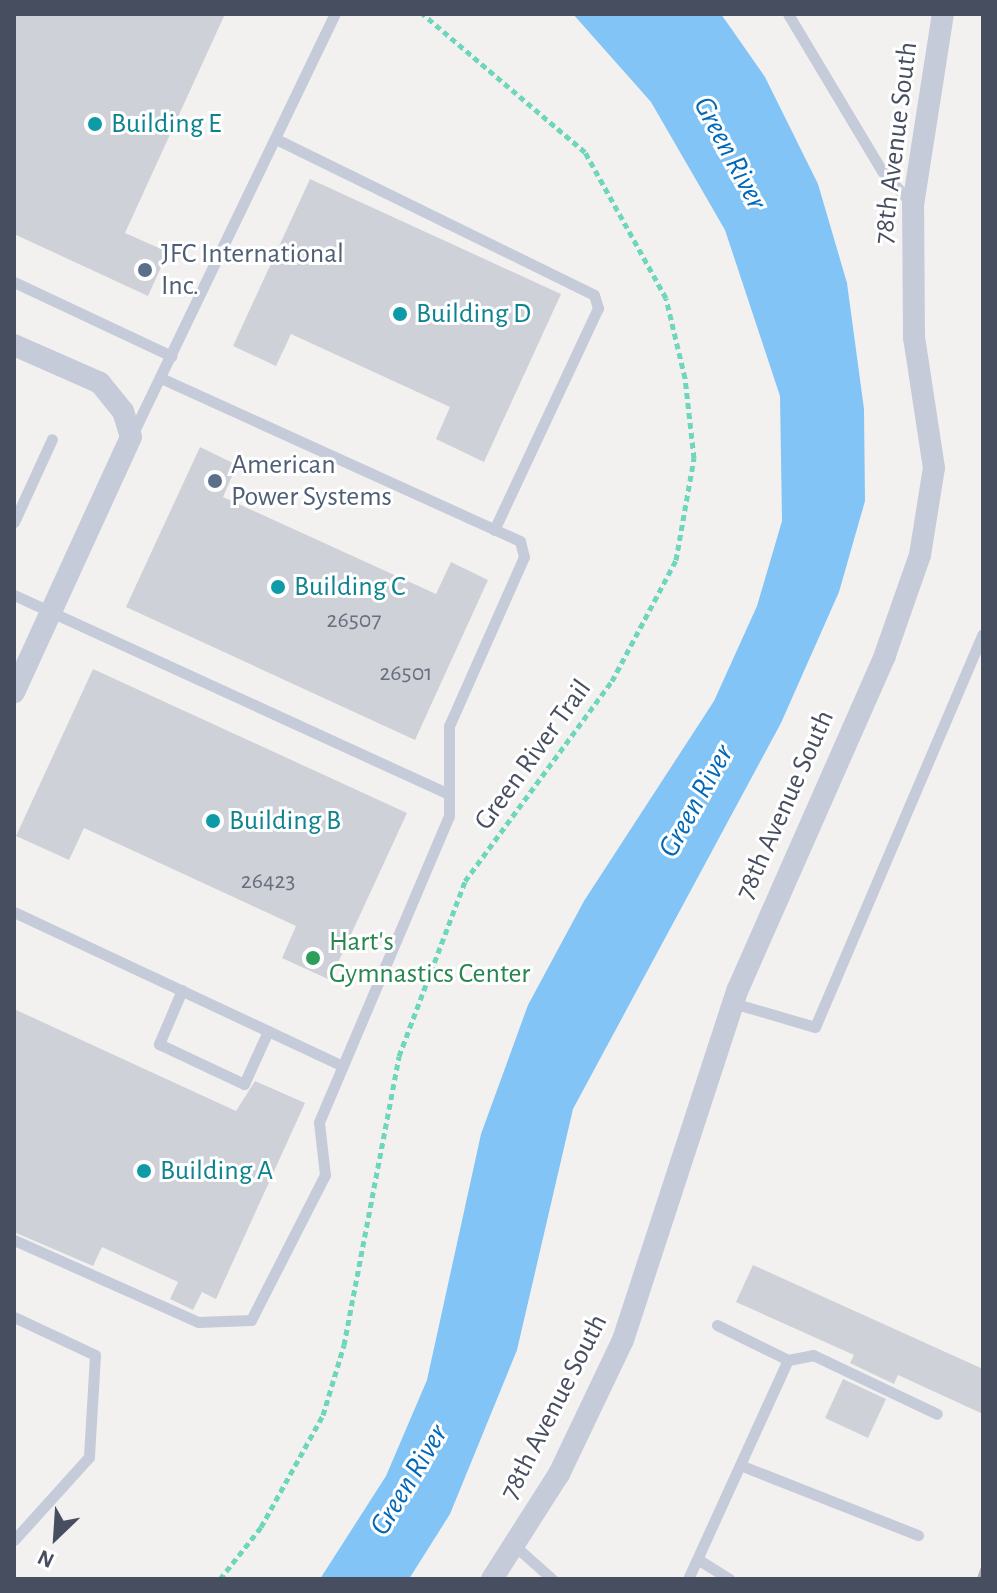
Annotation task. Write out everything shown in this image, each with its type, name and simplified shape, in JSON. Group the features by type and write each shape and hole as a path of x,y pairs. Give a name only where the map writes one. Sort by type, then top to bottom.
{"street":[{"name":"78th Avenue South","path":"492,1579 515,1546 591,1411 641,1296 733,1003 885,655 928,520 934,468 914,338 913,205 943,14"},
{"path":"14,345 100,383 123,411 131,437 14,692"}],"lane":[{"path":"131,437 335,14"},
{"path":"788,14 882,171 913,205"},
{"path":"276,139 594,295 598,308 494,530"},
{"path":"14,282 171,356"},
{"path":"14,1240 198,1322 251,1320 325,1175 319,1122 339,1078 338,1064 441,837 448,794 449,726 524,557 520,541 160,378"},
{"path":"14,522 52,439"},
{"path":"14,595 448,794"},
{"path":"733,1003 815,1027 983,634"},
{"path":"14,912 338,1064"},
{"path":"182,990 159,1044 187,1058 244,1084 268,1031"},
{"path":"14,1317 95,1355 89,1457 14,1540"},
{"path":"717,1325 788,1360 813,1355 937,1414"},
{"path":"688,1579 745,1467 788,1360"},
{"path":"745,1467 918,1535"},
{"path":"515,1546 555,1578"},
{"path":"699,1560 730,1579"}],"path":[{"name":"Green River Trail","path":"220,1579 261,1527 323,1415 344,1345 399,1056 465,881 612,681 676,560 694,458 666,298 585,152 423,14"}],"water":[{"name":"Green River","path":"573,14 721,14 765,77 818,184 847,283 864,409 865,501 839,592 781,723 573,1109 517,1350 450,1514 409,1579 320,1579 386,1476 427,1380 481,1134 528,1005 584,901 714,701 757,606 782,521 780,396 725,230 651,102"}],"building":[{"name":"Building E","path":"14,14 225,14 125,233 168,252 148,296 14,234"},
{"name":"Building D","path":"310,179 561,294 484,462 436,439 450,407 291,334 276,366 233,346"},
{"name":"Building C","path":"200,447 237,465 223,497 436,594 451,562 488,580 415,740 126,607"},
{"name":"Building B","path":"93,669 407,813 330,980 282,958 296,926 84,828 69,860 16,836"},
{"name":"Building A","path":"14,1009 236,1111 255,1081 305,1103 216,1299 202,1292 193,1310 170,1299 178,1282 102,1247 93,1266 14,1232"},
{"path":"753,1265 983,1369 983,1414 898,1375 894,1384 850,1363 854,1355 736,1302"},
{"path":"843,1379 886,1399 868,1438 825,1418"}],"railway":[{"path":"980,1579 983,1570"}],"place":[{"name":"Building E","path":"95,124"},
{"name":"JFC International Inc.","path":"145,270"},
{"name":"Building D","path":"400,314"},
{"name":"American Power Systems","path":"215,481"},
{"name":"Building C","path":"278,587"},
{"name":"Building B","path":"213,821"},
{"name":"Hart's Gymnastics Center","path":"313,958"},
{"name":"Building A","path":"144,1171"}]}
